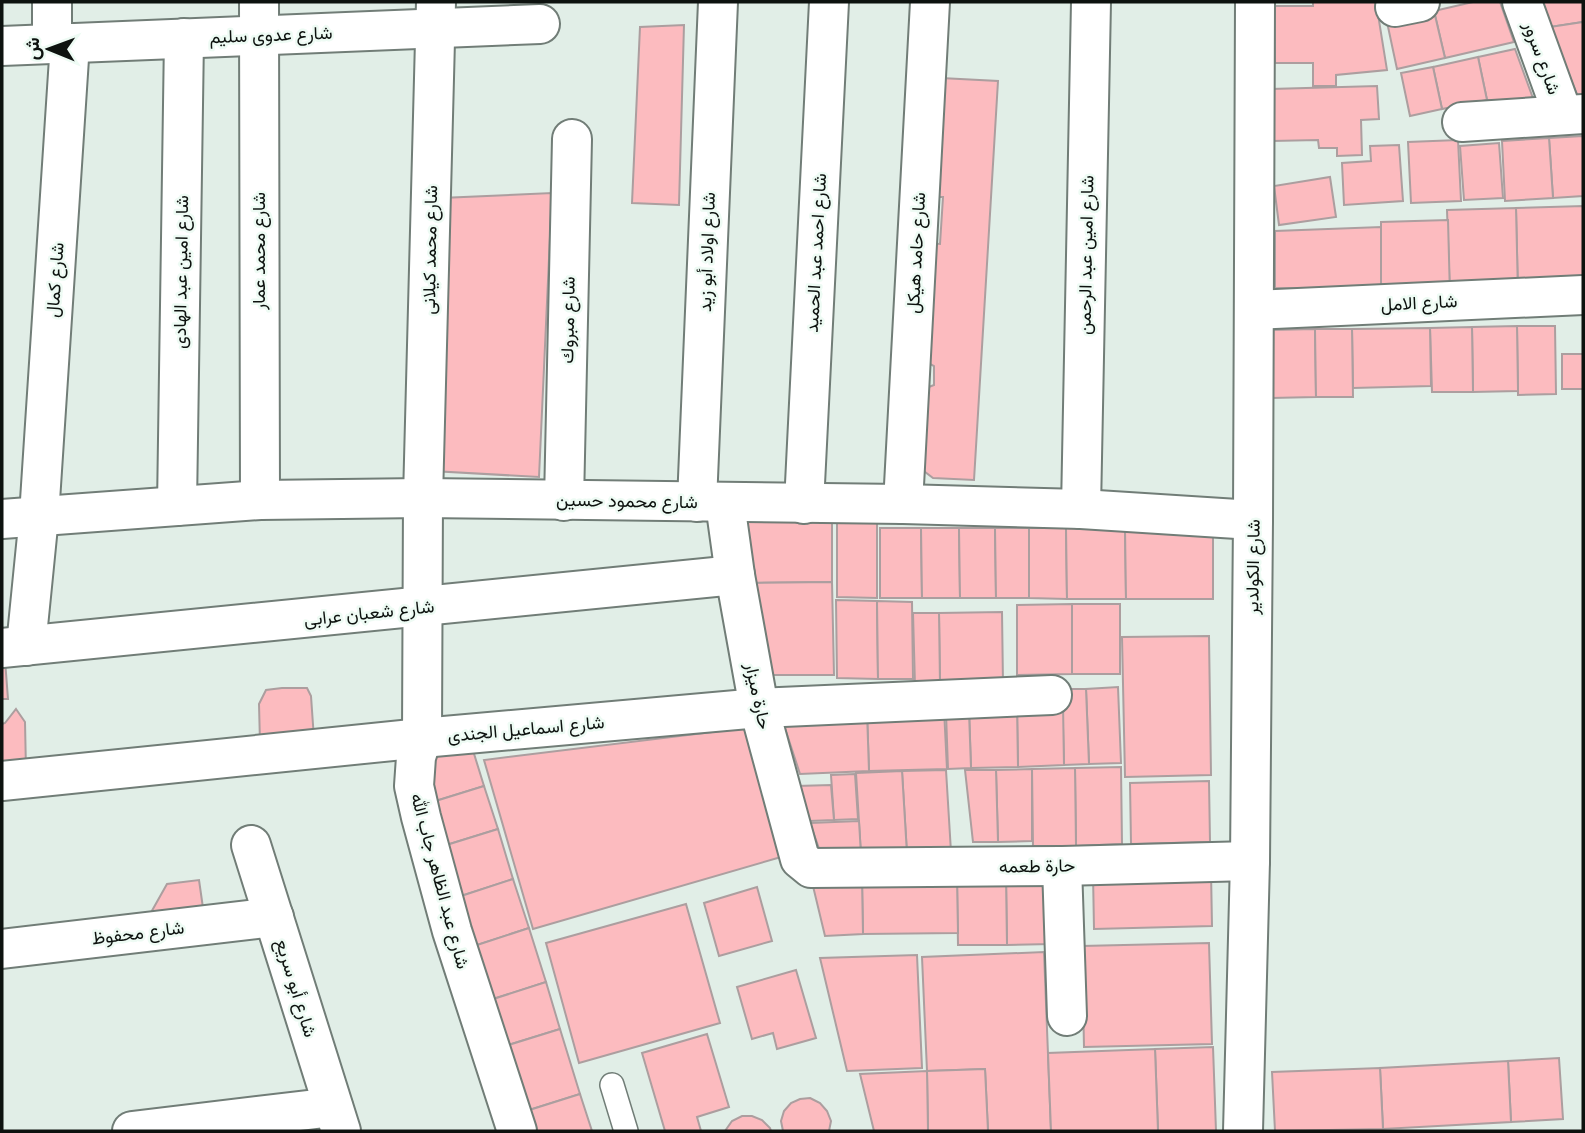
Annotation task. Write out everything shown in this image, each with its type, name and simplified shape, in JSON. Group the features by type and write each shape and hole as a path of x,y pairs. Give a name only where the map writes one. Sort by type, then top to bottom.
{"street":[{"name":"شارع كمال","path":"14,647 39,516 61,44 52,2"},
{"name":"شارع اولاد أبو زيد","path":"711,502 718,2"},
{"name":"شارع احمد عبد الحميد","path":"804,504 828,2"},
{"name":"شارع حامد هيكل","path":"903,504 930,2"},
{"name":"شارع امين عبد الرحمن","path":"1081,509 1091,2"},
{"name":"شارع الكولدير","path":"1243,1131 1250,861 1255,2"},
{"name":"شارع سرور","path":"1522,2 1573,114"},
{"name":"شارع عدوى سليم","path":"2,46 184,38 259,19 436,15 540,24"},
{"name":"شارع محمد كيلانى","path":"423,498 436,15"},
{"name":"شارع محمد عمار","path":"259,19 260,500"},
{"name":"شارع امين عبد الهادى","path":"177,506 184,38"},
{"path":"1462,122 1573,114"},
{"name":"شارع مبروك","path":"564,501 572,139"},
{"name":"شارع الامل","path":"1254,310 1583,295"},
{"name":"شارع محمود حسين","path":"2,519 260,500 423,498 903,504 1081,509 1253,520"},
{"name":"شارع عبد الظاهر جاب الله","path":"423,498 422,738 416,757 414,786 452,931 517,1131"},
{"name":"حارة ميزار","path":"711,502 735,575 759,708 800,859 811,868 823,869"},
{"name":"شارع شعبان عرابى","path":"14,647 735,575"},
{"name":"شارع اسماعيل الجندى","path":"2,781 422,738 759,708 1052,695"},
{"name":"شارع أبو سريع","path":"251,845 337,1119"},
{"name":"حارة طعمه","path":"823,869 1250,861"},
{"path":"1062,866 1067,1016"},
{"name":"شارع محفوظ","path":"2,949 274,917"},
{"path":"132,1131 337,1119"}],"lane":[{"path":"611,1085 626,1131"}],"building":[{"path":"1313,2 1376,2 1387,70 1336,75 1336,86 1313,86 1313,63 1275,63 1274,6 1313,6"},
{"path":"1473,2 1500,2 1514,42 1445,58 1434,11"},
{"path":"1540,2 1583,2 1583,22 1550,27"},
{"path":"1434,11 1445,58 1397,69 1387,22"},
{"path":"1583,22 1583,96 1578,97 1550,27"},
{"path":"684,25 679,205 632,203 640,27"},
{"path":"1515,49 1534,101 1507,105 1487,100 1478,57"},
{"path":"1478,57 1487,100 1442,109 1433,67"},
{"path":"1433,67 1442,109 1410,116 1401,73"},
{"path":"941,78 998,81 974,480 933,478 916,465 921,390 934,385 934,366 921,359 928,243 940,244 943,197 934,197"},
{"path":"1377,86 1379,119 1361,120 1362,155 1337,156 1337,148 1319,148 1318,140 1272,141 1271,89"},
{"path":"1583,136 1583,196 1553,198 1549,138"},
{"path":"1549,138 1553,198 1505,201 1502,141"},
{"path":"1458,140 1461,201 1411,203 1408,142"},
{"path":"1499,143 1503,198 1464,200 1460,146"},
{"path":"1399,145 1403,201 1344,205 1342,163 1371,161 1370,146"},
{"path":"1330,177 1336,217 1279,225 1274,186"},
{"path":"552,193 539,477 432,471 441,198"},
{"path":"1583,206 1583,292 1518,294 1516,208"},
{"path":"1516,208 1518,294 1450,296 1447,210"},
{"path":"1448,220 1450,296 1381,289 1381,222"},
{"path":"1381,227 1381,289 1275,288 1275,231"},
{"path":"1517,326 1555,326 1556,394 1518,395"},
{"path":"1517,326 1518,391 1473,392 1472,327"},
{"path":"1472,327 1473,392 1432,392 1430,328"},
{"path":"1430,328 1431,386 1353,388 1352,329"},
{"path":"1315,329 1316,397 1271,398 1270,330"},
{"path":"1315,329 1352,329 1353,397 1316,397"},
{"path":"1562,354 1583,354 1583,389 1562,389"},
{"path":"740,515 832,515 832,582 751,583"},
{"path":"837,522 877,522 877,598 837,597"},
{"path":"880,528 921,528 922,598 880,598"},
{"path":"921,528 959,528 960,598 922,598"},
{"path":"959,528 995,528 996,598 960,598"},
{"path":"995,528 1029,528 1029,598 996,598"},
{"path":"1029,528 1066,528 1067,599 1029,598"},
{"path":"1066,528 1125,528 1126,599 1067,599"},
{"path":"1125,528 1213,528 1213,599 1126,599"},
{"path":"832,582 834,675 770,675 751,583"},
{"path":"836,600 877,601 878,679 837,678"},
{"path":"877,601 912,602 913,679 878,679"},
{"path":"1072,604 1120,604 1120,674 1072,674"},
{"path":"1072,604 1072,674 1017,675 1017,605"},
{"path":"1002,612 1003,684 940,685 939,613"},
{"path":"913,613 939,613 940,685 915,686"},
{"path":"1209,636 1211,775 1125,777 1122,637"},
{"path":"2,660 5,660 8,699 2,699"},
{"path":"1118,687 1121,763 1089,764 1086,689"},
{"path":"307,688 311,696 314,739 260,743 259,704 266,690"},
{"path":"1062,689 1086,689 1089,764 1064,765"},
{"path":"1063,704 1064,765 1018,767 1017,706"},
{"path":"1017,706 1018,767 971,768 969,707"},
{"path":"16,709 25,722 26,770 2,771 2,724"},
{"path":"944,709 947,769 869,771 867,712"},
{"path":"867,712 869,771 800,774 781,716"},
{"path":"969,712 971,768 948,769 946,713"},
{"path":"745,728 781,857 533,929 484,760"},
{"path":"471,744 484,786 426,804 426,747"},
{"path":"1121,767 1122,844 1076,846 1075,768"},
{"path":"1075,768 1076,846 1033,846 1032,769"},
{"path":"1032,769 1032,841 998,842 996,770"},
{"path":"946,770 951,852 907,854 902,771"},
{"path":"965,770 996,770 998,842 973,842"},
{"path":"902,771 907,854 861,855 856,773"},
{"path":"855,774 858,819 834,820 831,775"},
{"path":"1209,781 1210,842 1131,844 1130,783"},
{"path":"831,785 834,820 809,821 797,786"},
{"path":"484,786 498,829 440,847 426,804"},
{"path":"859,821 861,855 822,857 810,823"},
{"path":"498,829 513,879 455,898 440,847"},
{"path":"1211,871 1212,926 1094,929 1093,874"},
{"path":"1050,877 1051,944 1007,945 1006,878"},
{"path":"1006,878 1007,945 958,945 957,879"},
{"path":"513,879 529,928 471,947 455,898"},
{"path":"957,879 958,933 863,934 862,880"},
{"path":"199,880 203,908 149,916 167,884"},
{"path":"862,880 863,934 825,936 812,882"},
{"path":"757,887 772,941 719,956 704,903"},
{"path":"686,904 720,1023 579,1063 546,943"},
{"path":"529,928 546,982 487,1001 471,947"},
{"path":"1209,943 1212,1044 1084,1047 1082,946"},
{"path":"1044,952 1051,1131 988,1131 985,1069 927,1071 922,957"},
{"path":"917,955 922,1068 847,1071 820,958"},
{"path":"796,970 816,1038 777,1049 773,1033 752,1039 737,987"},
{"path":"546,982 560,1029 502,1047 487,1001"},
{"path":"560,1029 580,1094 523,1112 502,1047"},
{"path":"707,1034 729,1107 697,1117 701,1131 665,1131 642,1053"},
{"path":"1213,1047 1216,1131 1158,1131 1155,1049"},
{"path":"1155,1049 1158,1131 1051,1131 1048,1053"},
{"path":"1559,1058 1563,1119 1511,1122 1508,1061"},
{"path":"1508,1061 1511,1122 1383,1129 1380,1068"},
{"path":"1380,1068 1383,1129 1275,1131 1272,1072"},
{"path":"985,1069 988,1131 928,1131 927,1071"},
{"path":"927,1071 928,1131 874,1131 860,1074"},
{"path":"580,1094 592,1131 529,1131 523,1112"},
{"path":"810,1098 820,1103 827,1111 831,1121 829,1131 783,1131 781,1121 784,1111 791,1103"},
{"path":"742,1116 762,1120 771,1131 725,1131 732,1121"}]}
